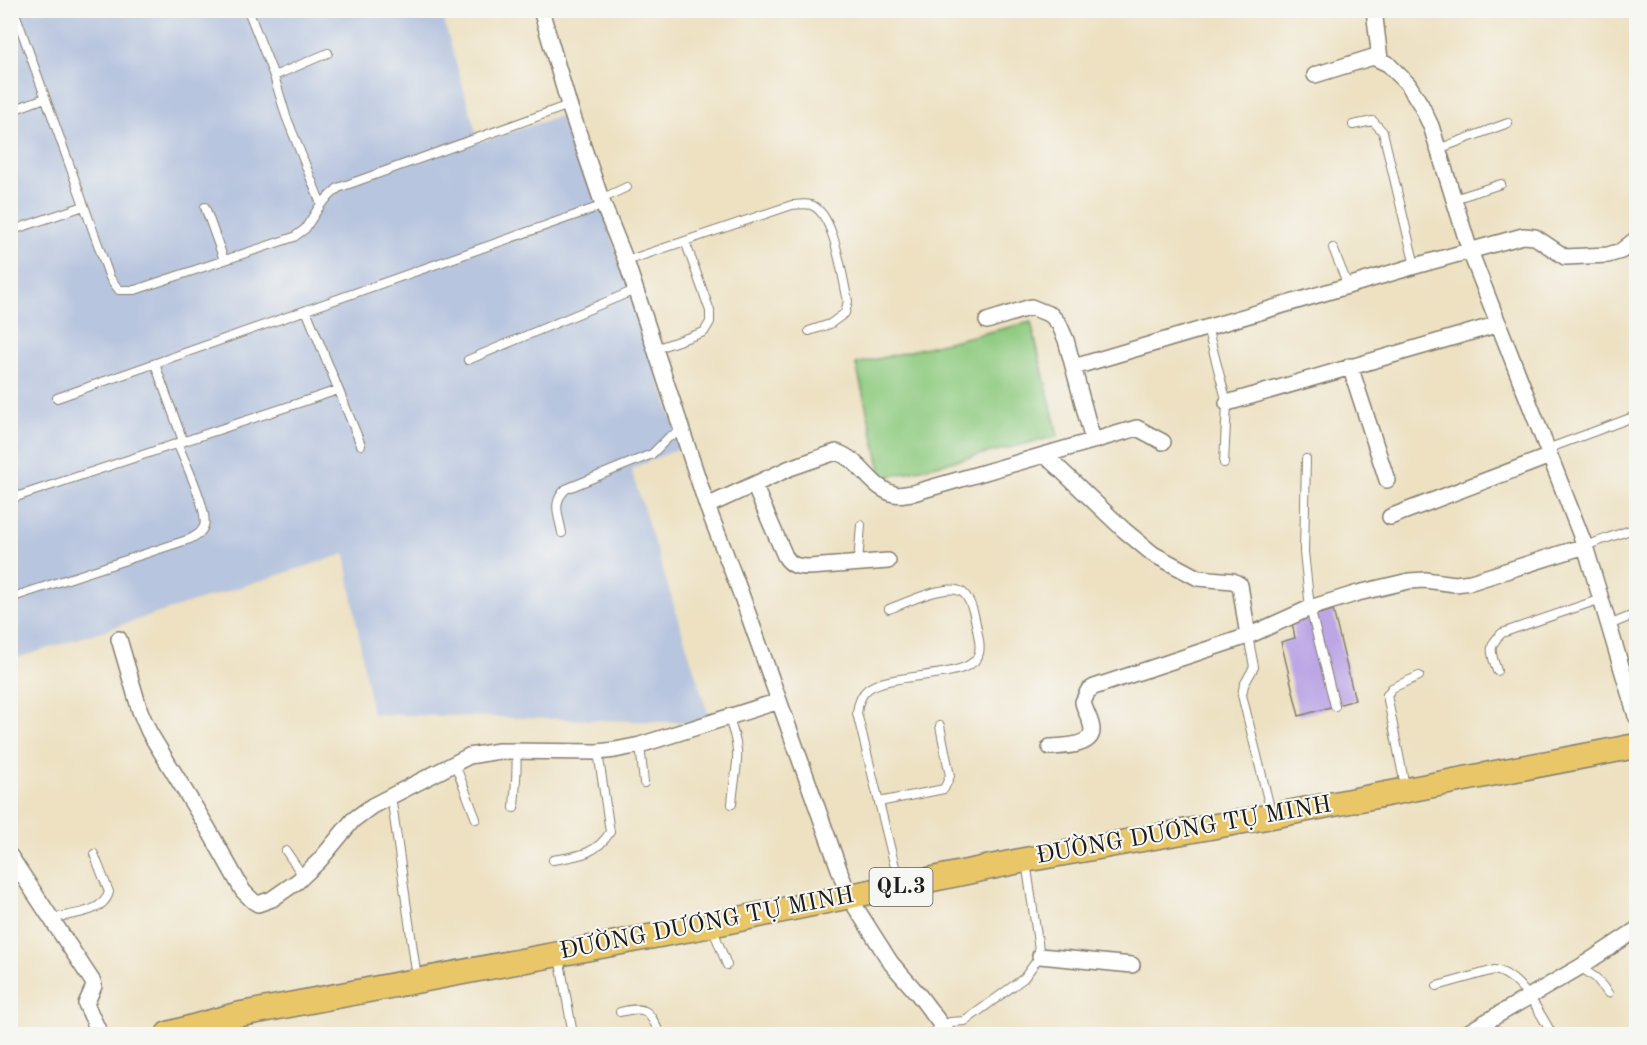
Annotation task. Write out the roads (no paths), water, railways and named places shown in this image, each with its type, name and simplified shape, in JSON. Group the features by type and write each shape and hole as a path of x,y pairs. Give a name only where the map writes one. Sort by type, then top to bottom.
{"highway":[{"name":"ĐƯỜNG DƯƠNG TỰ MINH","path":"168,1035 236,1015 900,887 1025,860 1272,816 1636,746"}],"street":[{"path":"541,10 569,105 626,261 707,506 849,897 891,963 918,994 940,1032"},
{"path":"1374,10 1380,59"},
{"path":"1315,75 1373,57 1388,64 1408,84 1421,105 1438,148 1470,251 1585,546 1636,716"},
{"path":"1074,367 1348,285 1523,236 1535,237 1565,257 1608,255 1621,251 1635,240"},
{"path":"987,321 1031,307 1051,315 1059,324 1074,367 1093,441"},
{"path":"1227,403 1499,324"},
{"path":"1350,366 1387,480"},
{"path":"707,506 790,468 836,452 854,460 882,489 896,495 913,493 1137,428 1163,442"},
{"path":"1390,517 1549,453"},
{"path":"1045,455 1108,515 1154,554 1198,578 1233,581 1240,585 1248,636"},
{"path":"754,484 785,556 793,565 798,567 888,561"},
{"path":"1050,747 1078,744 1084,742 1092,734 1083,702 1094,687 1248,636 1310,608 1358,593 1409,581 1425,580 1455,584 1471,582 1585,546"},
{"path":"118,639 149,732 247,896 258,904 285,891 303,876 320,860 353,820 372,806 469,756 499,751 598,752 640,745 779,701"},
{"path":"10,856 53,918 93,982 94,986 87,1004 100,1035"},
{"path":"1465,1035 1580,967 1636,930"},
{"path":"1040,956 1132,965"}],"lane":[{"path":"14,10 110,278 119,290 135,290 294,237 305,229 321,204 338,188 569,105"},
{"path":"248,10 321,204"},
{"path":"274,76 328,53"},
{"path":"10,111 45,98"},
{"path":"1353,125 1373,121 1383,132 1415,266"},
{"path":"1438,148 1508,123"},
{"path":"1454,199 1501,184"},
{"path":"57,398 603,202 627,188"},
{"path":"626,261 792,205 810,205 820,211 830,223 848,301 845,313 830,324 809,331"},
{"path":"10,231 84,206"},
{"path":"205,207 225,260"},
{"path":"655,349 704,333 710,322 710,311 685,241"},
{"path":"1333,248 1348,285"},
{"path":"468,360 635,290"},
{"path":"306,310 361,445"},
{"path":"1207,327 1227,403 1224,463"},
{"path":"10,597 190,539 200,533 205,518 202,504 155,364"},
{"path":"10,499 338,390"},
{"path":"1549,453 1636,416"},
{"path":"562,533 556,502 559,495 566,489 652,454 669,437 682,431"},
{"path":"1306,459 1304,552 1310,608 1335,706"},
{"path":"858,563 861,525"},
{"path":"1585,546 1636,528"},
{"path":"889,609 938,592 955,589 965,594 973,611 980,647 977,658 964,668 880,683 867,689 859,701 857,713 900,887"},
{"path":"1497,670 1491,650 1494,641 1502,633 1601,599"},
{"path":"1609,625 1636,614"},
{"path":"1248,636 1254,667 1244,685 1242,695 1272,816"},
{"path":"1406,790 1387,695 1392,688 1419,676"},
{"path":"728,717 738,749 732,804"},
{"path":"879,802 944,789 950,776 940,726"},
{"path":"640,745 644,783"},
{"path":"514,808 514,782 518,767 516,751"},
{"path":"553,860 593,851 603,843 610,832 598,752"},
{"path":"455,764 476,819"},
{"path":"391,796 417,980"},
{"path":"286,851 303,876"},
{"path":"53,918 97,907 105,902 109,892 94,854"},
{"path":"940,1032 950,1022 965,1021 1024,978 1040,956 1025,860"},
{"path":"711,924 727,965"},
{"path":"558,953 573,1035"},
{"path":"1580,967 1596,978 1608,993"},
{"path":"1437,986 1494,970 1502,971 1529,996 1552,1035"},
{"path":"620,1012 642,1009 649,1013 660,1035"}]}
